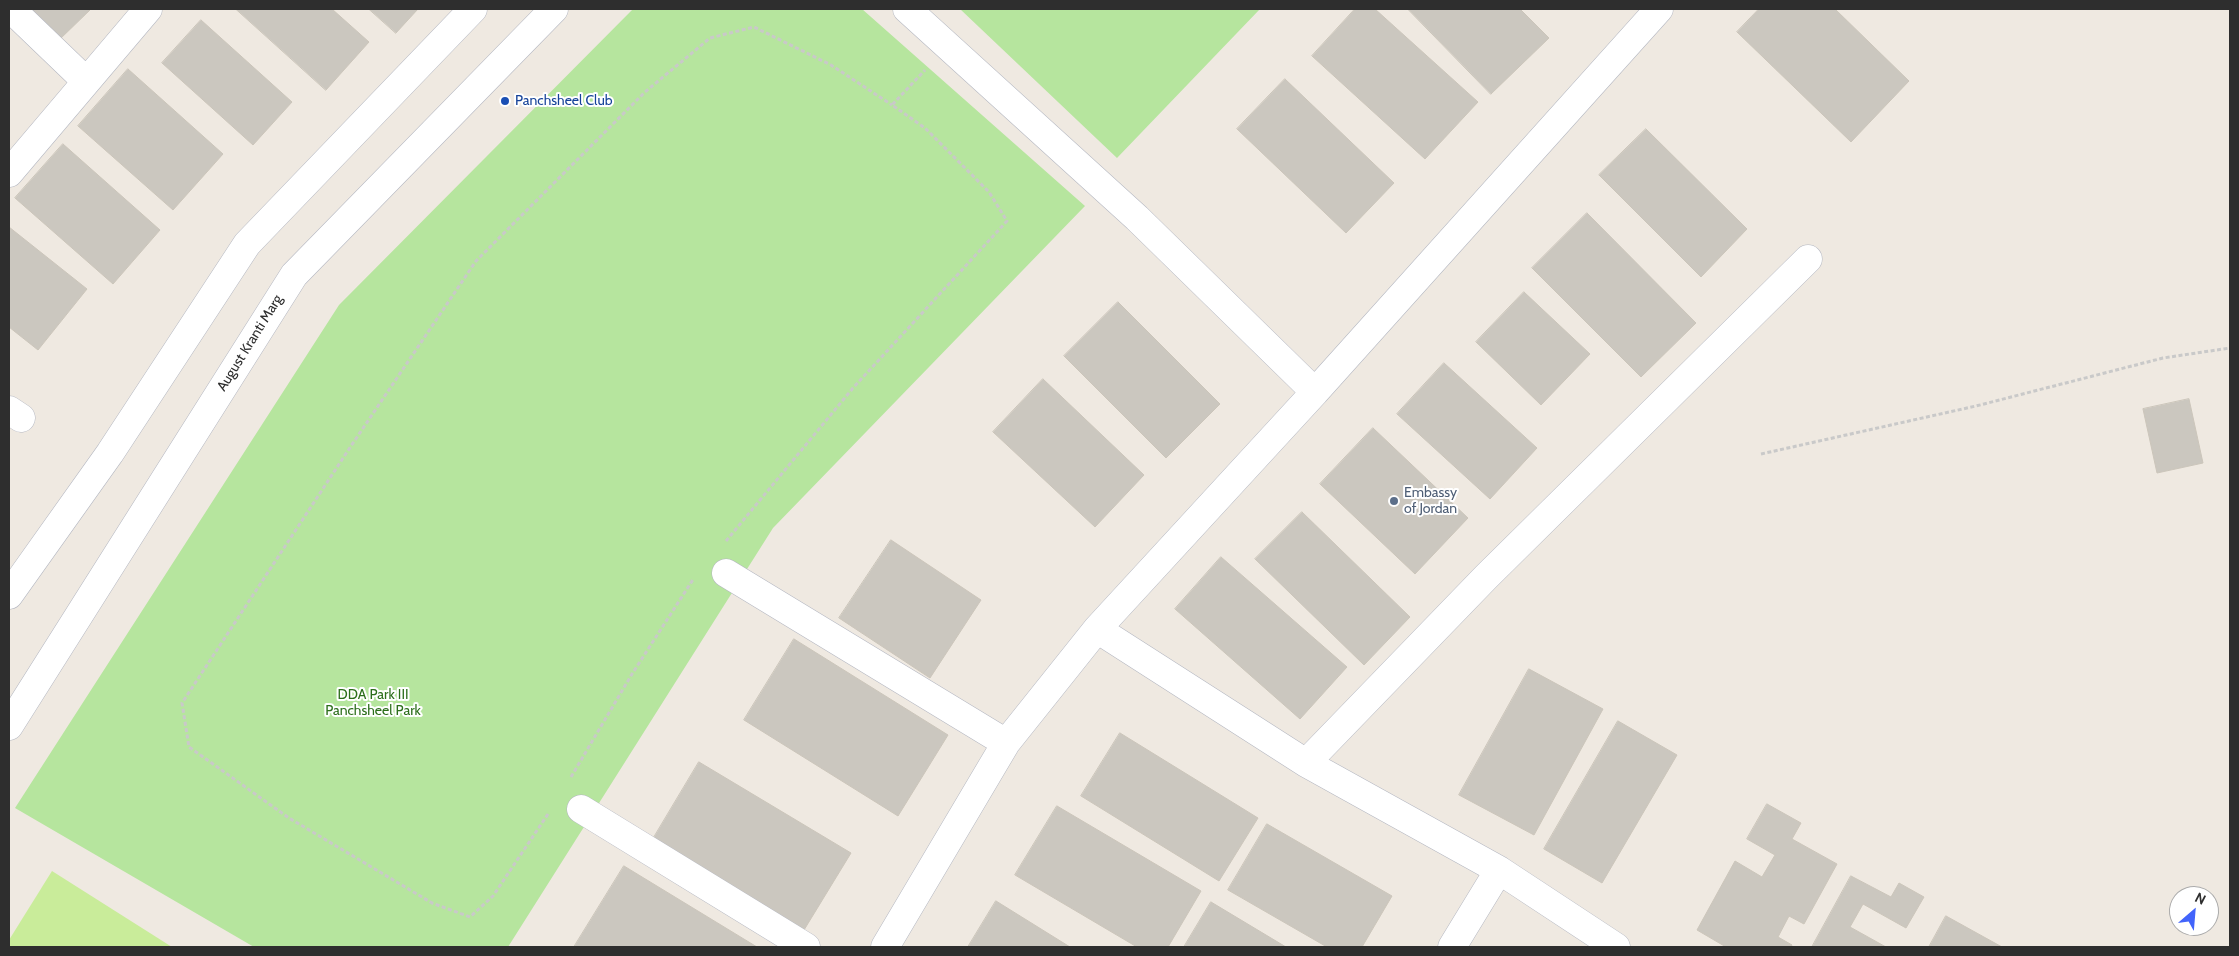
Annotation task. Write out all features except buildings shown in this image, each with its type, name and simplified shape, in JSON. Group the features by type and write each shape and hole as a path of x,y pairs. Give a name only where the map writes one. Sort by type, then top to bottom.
{"street":[{"path":"11,9 86,81"},
{"path":"9,173 148,9"},
{"path":"9,595 110,453 247,244 473,9"},
{"name":"August Kranti Marg","path":"9,726 294,275 554,9"},
{"path":"907,9 1136,218 1315,392"},
{"path":"885,947 1006,743 1097,628 1315,392 1659,9"},
{"path":"1306,763 1486,577 1808,259"},
{"path":"716,564 1006,743"},
{"path":"1097,628 1306,763 1499,870 1574,917 1616,947"},
{"path":"581,809 806,947"},
{"path":"1452,947 1499,870"}],"path":[{"path":"551,809 494,896 470,917 432,903 289,818 189,746 182,703 356,438 476,260 645,92 710,38 754,27 831,65 925,128 989,192 1007,221 853,388 716,564 688,586 632,674 566,784"},
{"path":"892,105 947,45"},
{"path":"1761,454 1976,406 2163,358 2230,348"}],"green space":[{"name":"DDA Park III Panchsheel Park","path":"633,9 862,9 1085,206 773,528 508,947 254,947 15,808 339,305"},
{"path":"960,9 1260,9 1117,158"},
{"path":"52,871 172,947 9,947 9,940"}],"place":[{"name":"Panchsheel Club","path":"505,101"},
{"name":"Embassy of Jordan","path":"1394,501"}]}
